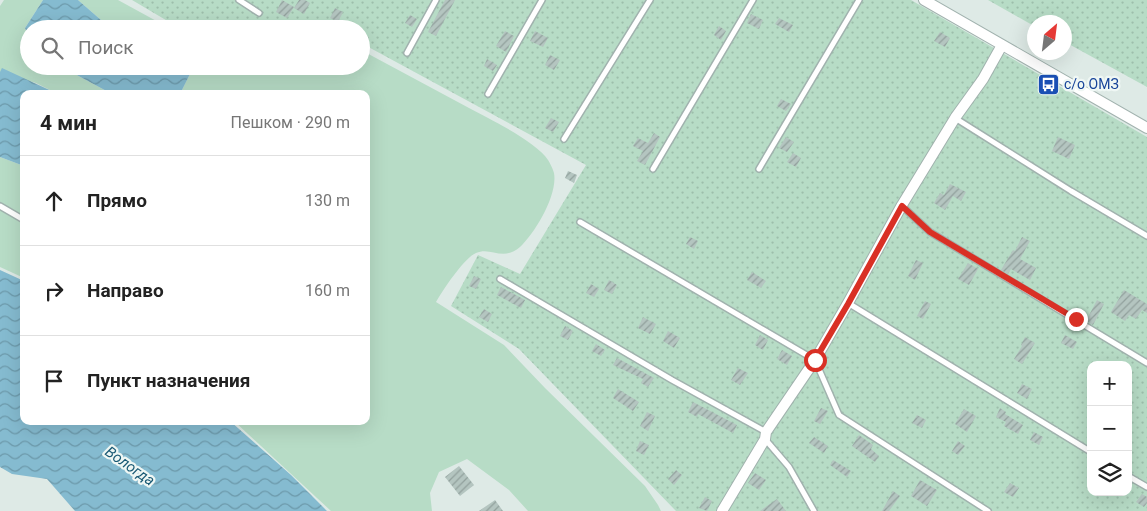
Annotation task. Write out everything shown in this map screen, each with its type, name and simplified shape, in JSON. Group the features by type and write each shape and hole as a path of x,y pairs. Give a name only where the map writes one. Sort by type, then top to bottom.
{"street":[{"path":"924,0 1147,128"},
{"path":"722,511 766,435 815,360 902,206 955,118 983,79 1002,44"}],"lane":[{"path":"239,0 259,13"},
{"path":"407,53 436,0"},
{"path":"488,94 542,0"},
{"path":"564,139 650,0"},
{"path":"653,169 753,0"},
{"path":"759,168 860,0"},
{"path":"955,118 1147,236"},
{"path":"0,206 20,218"},
{"path":"902,206 930,232 1147,363"},
{"path":"580,222 815,360 839,415 988,511"},
{"path":"500,279 766,435 788,467 814,511"},
{"path":"848,304 1089,451"},
{"path":"1132,478 1147,487"}],"green space":[{"path":"4,0 43,0 30,20 20,20 20,75 77,75 105,90 50,90 36,83 0,72 0,6"},
{"path":"78,0 118,0 155,20 101,20"},
{"path":"132,0 911,0 1147,137 1147,511 676,511 519,349 451,306 478,255 520,274 586,165 370,48 370,20 166,20"},
{"path":"988,0 1147,0 1147,87 1072,46 1072,15 1027,15 1027,22"},
{"path":"370,55 512,131 542,153 548,160 554,173 554,182 549,202 532,233 514,251 502,254 481,251 471,256 454,275 436,302 504,345 645,486 661,511 528,511 509,490 467,459 439,472 430,493 432,511 331,511 238,425 370,425 370,90 182,90 190,75 370,75"},
{"path":"0,157 20,164 20,276 0,267"}],"water":[{"path":"43,0 78,0 101,20 30,20"},
{"path":"2,68 49,90 20,90 20,164 0,157 0,72"},
{"path":"77,75 190,75 182,90 105,90"},
{"name":"Вологда","path":"0,270 20,279 20,425 235,425 291,475 327,511 75,511 47,479 12,474 0,467"}],"building":[{"path":"282,0 294,7 287,18 276,12"},
{"path":"299,0 305,0 310,3 304,14 294,8"},
{"path":"445,0 455,0 436,36 428,32"},
{"path":"335,8 343,12 339,20 330,18"},
{"path":"751,14 763,20 759,29 747,23"},
{"path":"410,15 417,19 412,27 405,23"},
{"path":"779,18 793,25 789,32 775,24"},
{"path":"719,26 726,31 721,40 714,35"},
{"path":"505,31 514,36 506,52 496,46"},
{"path":"535,31 548,38 543,47 530,41"},
{"path":"940,32 950,38 945,47 934,41"},
{"path":"550,55 560,60 554,70 545,65"},
{"path":"487,59 497,65 493,71 484,66"},
{"path":"781,99 791,104 786,111 777,106"},
{"path":"551,118 559,122 553,132 545,128"},
{"path":"654,133 660,137 645,165 637,161 643,151 633,146 638,138 648,143"},
{"path":"786,137 794,142 787,152 779,148"},
{"path":"1058,137 1075,145 1069,159 1052,151"},
{"path":"793,153 801,158 796,167 787,162"},
{"path":"568,171 577,175 574,183 565,178"},
{"path":"950,184 966,192 961,201 953,196 945,210 934,203 940,193 944,195"},
{"path":"690,237 698,241 694,249 686,244"},
{"path":"1022,237 1030,241 1020,259 1036,268 1030,280 1011,269 1008,274 1001,270 1013,250 1015,251"},
{"path":"916,260 923,263 915,280 908,276"},
{"path":"968,263 978,269 969,285 958,279"},
{"path":"752,272 766,281 761,288 747,280"},
{"path":"474,276 481,279 476,289 469,286"},
{"path":"609,280 617,285 612,294 604,290"},
{"path":"591,284 599,289 594,297 586,293"},
{"path":"501,287 525,300 521,308 497,295"},
{"path":"1124,290 1147,304 1147,313 1142,310 1136,319 1129,315 1125,321 1111,312"},
{"path":"1097,300 1104,304 1093,325 1086,321"},
{"path":"925,301 931,304 923,319 917,316"},
{"path":"484,309 492,314 488,322 479,317"},
{"path":"643,317 656,324 650,334 638,328"},
{"path":"565,326 573,331 568,340 560,336"},
{"path":"668,331 680,338 674,348 663,341"},
{"path":"760,335 768,340 763,350 755,345"},
{"path":"1065,335 1077,342 1073,349 1061,343"},
{"path":"1025,337 1035,343 1022,364 1014,359"},
{"path":"596,344 605,350 601,356 592,351"},
{"path":"782,350 792,356 787,365 777,359"},
{"path":"617,358 654,378 648,387 641,383 643,379 613,365"},
{"path":"738,368 748,373 740,385 731,380"},
{"path":"1022,384 1032,389 1027,399 1017,393"},
{"path":"618,389 639,402 633,411 613,398"},
{"path":"693,402 737,425 733,433 698,414 697,417 688,412"},
{"path":"821,408 828,411 820,424 814,421"},
{"path":"1000,408 1006,412 1005,414 1023,425 1018,434 1004,426 1006,422 996,417"},
{"path":"964,409 976,416 967,432 955,424"},
{"path":"647,412 655,416 648,431 640,426"},
{"path":"917,415 926,420 922,428 912,423"},
{"path":"1034,432 1043,437 1039,445 1030,440"},
{"path":"859,435 873,445 871,449 879,456 875,462 852,446"},
{"path":"814,437 828,446 824,453 809,443"},
{"path":"640,441 649,445 644,455 636,451"},
{"path":"958,441 965,446 958,455 952,451"},
{"path":"833,460 851,471 847,477 830,465"},
{"path":"459,466 474,485 460,496 445,477"},
{"path":"676,470 682,475 674,485 668,479"},
{"path":"755,473 766,480 759,490 748,483"},
{"path":"920,480 937,490 927,506 911,496"},
{"path":"1010,483 1019,488 1013,497 1004,492"},
{"path":"893,491 900,496 889,511 882,511"},
{"path":"1142,494 1147,497 1147,503 1144,507 1136,502"},
{"path":"705,497 712,501 707,511 699,508"},
{"path":"777,499 786,511 760,511"},
{"path":"495,500 503,511 479,511"}],"place":[{"name":"с/о ОМЗ","path":"1048,84"}],"route":[{"path":"815,360 902,206 930,232 1076,319"}]}
